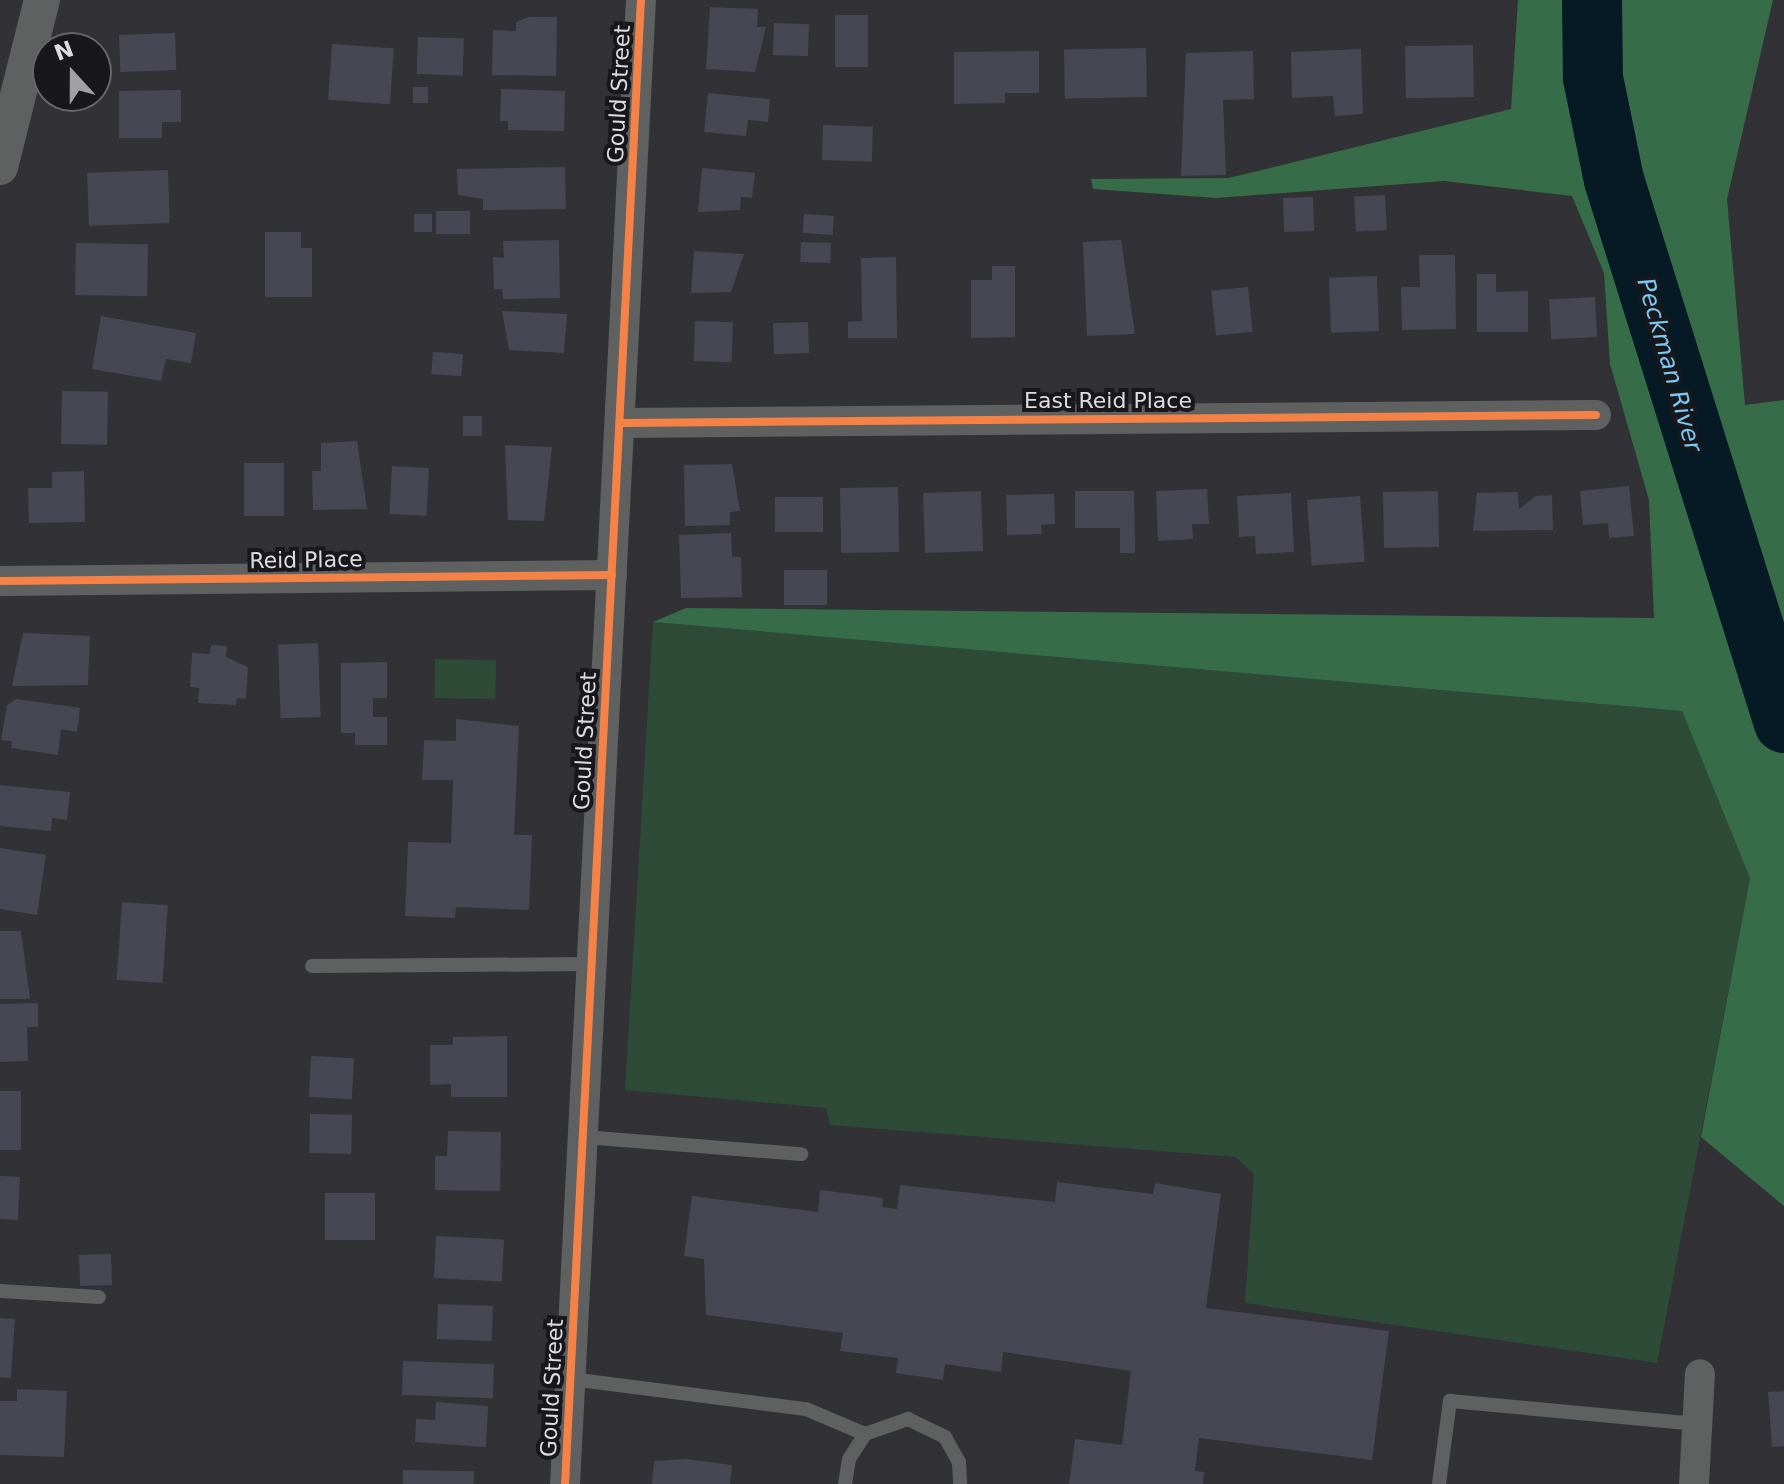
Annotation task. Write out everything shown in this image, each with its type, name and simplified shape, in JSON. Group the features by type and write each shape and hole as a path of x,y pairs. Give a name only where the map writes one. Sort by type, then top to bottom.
{"street":[{"path":"0,167 42,0"},
{"name":"Gould Street","path":"565,1484 641,0"},
{"name":"East Reid Place","path":"621,423 1596,415"},
{"name":"Reid Place","path":"0,581 612,575"},
{"path":"1694,1484 1700,1374"}],"lane":[{"path":"312,966 591,964"},
{"path":"584,1137 801,1154"},
{"path":"0,1291 99,1297"},
{"path":"571,1379 806,1409 865,1434"},
{"path":"1439,1484 1450,1401 1697,1424"},
{"path":"845,1484 849,1459 865,1434 893,1420 935,1428 954,1449 960,1484"}],"green space":[{"path":"1518,0 1773,0 1727,199 1745,405 1784,400 1784,1206 1701,1137 1750,878 1682,711 653,622 686,608 1654,618 1649,500 1610,364 1604,273 1572,196 1444,181 1216,198 1093,189 1091,179 1229,178 1511,109"},
{"path":"653,622 1682,711 1750,878 1657,1363 1245,1303 1254,1174 1236,1157 830,1125 826,1108 625,1090"},
{"path":"435,659 496,660 495,699 434,698"}],"building":[{"path":"710,7 758,9 757,27 766,27 755,72 706,69"},
{"path":"835,15 868,15 868,67 835,67"},
{"path":"529,17 557,17 556,76 492,75 493,30 516,31 516,22"},
{"path":"774,23 809,24 808,56 773,55"},
{"path":"175,33 176,70 120,72 119,35"},
{"path":"418,37 464,39 463,76 417,74"},
{"path":"332,44 394,48 390,104 328,100"},
{"path":"1473,45 1474,97 1406,98 1405,46"},
{"path":"1146,48 1147,97 1065,98 1064,49"},
{"path":"1361,49 1363,114 1335,116 1333,96 1292,98 1291,52"},
{"path":"1039,51 1039,93 1005,93 1005,103 954,104 954,52"},
{"path":"1253,51 1254,99 1223,100 1226,175 1181,176 1186,53"},
{"path":"413,87 428,87 428,103 413,103"},
{"path":"501,89 565,91 564,131 508,130 508,121 500,121"},
{"path":"181,90 181,122 162,122 162,138 119,138 119,91"},
{"path":"708,93 770,99 768,122 748,120 746,136 704,132"},
{"path":"823,125 873,127 872,162 822,160"},
{"path":"565,167 566,209 483,210 483,199 458,195 457,169"},
{"path":"702,168 755,173 752,198 741,197 740,210 698,212"},
{"path":"168,170 170,223 89,226 87,173"},
{"path":"1385,195 1387,230 1356,232 1354,197"},
{"path":"1313,197 1314,231 1284,232 1283,198"},
{"path":"436,211 470,211 470,234 436,234"},
{"path":"414,214 432,214 432,232 414,232"},
{"path":"804,214 834,216 833,235 803,233"},
{"path":"265,232 301,232 301,248 312,248 312,297 265,297"},
{"path":"559,240 560,298 503,299 502,289 494,289 493,257 504,258 503,241"},
{"path":"1121,240 1135,334 1087,336 1083,242"},
{"path":"801,242 831,243 830,263 800,262"},
{"path":"76,243 148,244 147,296 75,295"},
{"path":"694,251 744,254 731,292 691,293"},
{"path":"1419,255 1455,255 1456,329 1402,330 1401,287 1420,287"},
{"path":"896,257 897,338 848,338 848,322 862,321 861,258"},
{"path":"992,266 1015,266 1015,337 971,338 971,280 992,280"},
{"path":"1477,274 1496,274 1496,292 1528,291 1528,332 1477,332"},
{"path":"1377,276 1379,331 1331,333 1329,278"},
{"path":"1248,287 1253,332 1216,336 1211,291"},
{"path":"1595,297 1597,337 1551,339 1549,299"},
{"path":"502,311 567,314 564,353 509,350"},
{"path":"101,316 196,333 191,363 166,359 161,381 92,369"},
{"path":"695,321 733,322 732,362 694,361"},
{"path":"808,322 809,353 774,354 773,323"},
{"path":"433,352 463,354 461,376 431,374"},
{"path":"62,391 108,392 107,445 61,444"},
{"path":"463,416 482,416 482,436 463,436"},
{"path":"357,441 367,509 313,510 312,471 321,471 321,443"},
{"path":"505,445 552,447 544,521 508,520"},
{"path":"244,463 284,463 284,516 244,516"},
{"path":"732,464 740,511 730,512 730,525 685,526 684,465"},
{"path":"392,466 429,468 426,516 389,514"},
{"path":"84,471 85,522 29,523 28,488 52,488 52,472"},
{"path":"1629,486 1634,536 1609,538 1608,523 1583,525 1580,491"},
{"path":"898,487 899,552 841,553 840,488"},
{"path":"1207,489 1209,524 1192,524 1193,539 1158,541 1156,491"},
{"path":"981,491 983,551 925,553 923,493"},
{"path":"1075,491 1134,491 1135,553 1120,553 1120,528 1075,528"},
{"path":"1438,491 1439,547 1384,548 1383,492"},
{"path":"1518,492 1519,509 1536,496 1552,495 1553,530 1473,531 1477,493"},
{"path":"1291,493 1294,552 1256,554 1255,536 1239,537 1237,496"},
{"path":"1054,494 1055,524 1041,525 1042,534 1007,535 1006,495"},
{"path":"1360,496 1365,562 1312,566 1307,500"},
{"path":"775,497 823,497 823,532 775,532"},
{"path":"731,533 732,557 741,557 742,597 681,598 679,535"},
{"path":"784,570 827,570 827,605 784,605"},
{"path":"23,633 90,636 88,685 12,686"},
{"path":"318,643 321,717 281,718 278,644"},
{"path":"211,645 227,646 226,657 248,667 246,699 237,698 236,705 198,703 199,688 190,687 192,653 210,654"},
{"path":"387,662 387,698 373,698 373,717 387,717 387,745 355,745 355,733 341,733 341,663"},
{"path":"16,699 80,708 77,732 61,729 58,755 11,748 12,741 1,740 7,705"},
{"path":"456,719 519,726 514,835 532,835 529,910 456,907 455,918 405,916 408,842 451,843 453,780 422,780 424,740 456,741"},
{"path":"0,785 70,792 67,820 52,818 51,831 0,826"},
{"path":"0,848 46,855 37,915 0,909"},
{"path":"122,902 168,905 162,983 117,980"},
{"path":"0,931 21,931 30,999 0,999"},
{"path":"38,1003 38,1027 27,1027 28,1061 0,1062 0,1004"},
{"path":"507,1036 507,1097 451,1097 451,1084 430,1085 430,1045 453,1045 453,1037"},
{"path":"311,1056 354,1058 352,1099 309,1097"},
{"path":"0,1091 21,1091 21,1150 0,1150"},
{"path":"310,1114 352,1115 351,1154 309,1153"},
{"path":"448,1131 501,1132 500,1191 435,1190 435,1156 447,1156"},
{"path":"0,1176 20,1177 18,1220 0,1219"},
{"path":"1057,1182 1153,1194 1155,1183 1221,1194 1206,1308 1389,1331 1372,1460 1199,1438 1195,1471 1204,1472 1203,1484 1069,1484 1075,1439 1122,1445 1131,1371 1003,1352 1001,1372 945,1364 943,1380 896,1373 898,1358 840,1351 843,1333 706,1315 704,1259 684,1256 692,1196 818,1212 820,1190 883,1198 882,1207 897,1209 900,1185 1055,1202"},
{"path":"325,1193 375,1193 375,1240 325,1240"},
{"path":"436,1236 504,1240 502,1282 434,1278"},
{"path":"111,1254 112,1285 80,1286 79,1255"},
{"path":"438,1304 493,1306 492,1341 437,1339"},
{"path":"0,1318 15,1319 11,1378 0,1377"},
{"path":"403,1361 494,1364 493,1398 402,1395"},
{"path":"17,1389 67,1391 64,1457 0,1455 0,1401 17,1401"},
{"path":"1784,1391 1784,1446 1772,1447 1768,1392"},
{"path":"436,1402 488,1406 486,1447 415,1442 416,1419 435,1420"},
{"path":"687,1459 732,1465 730,1484 652,1484 654,1461"},
{"path":"403,1470 474,1471 474,1484 403,1484"}],"waterway":[{"name":"Peckman River","path":"1592,0 1593,78 1614,180 1784,723"}],"cycle path":[{"path":"565,1484 641,0"},
{"path":"621,423 1596,415"},
{"path":"0,581 612,575"}]}
